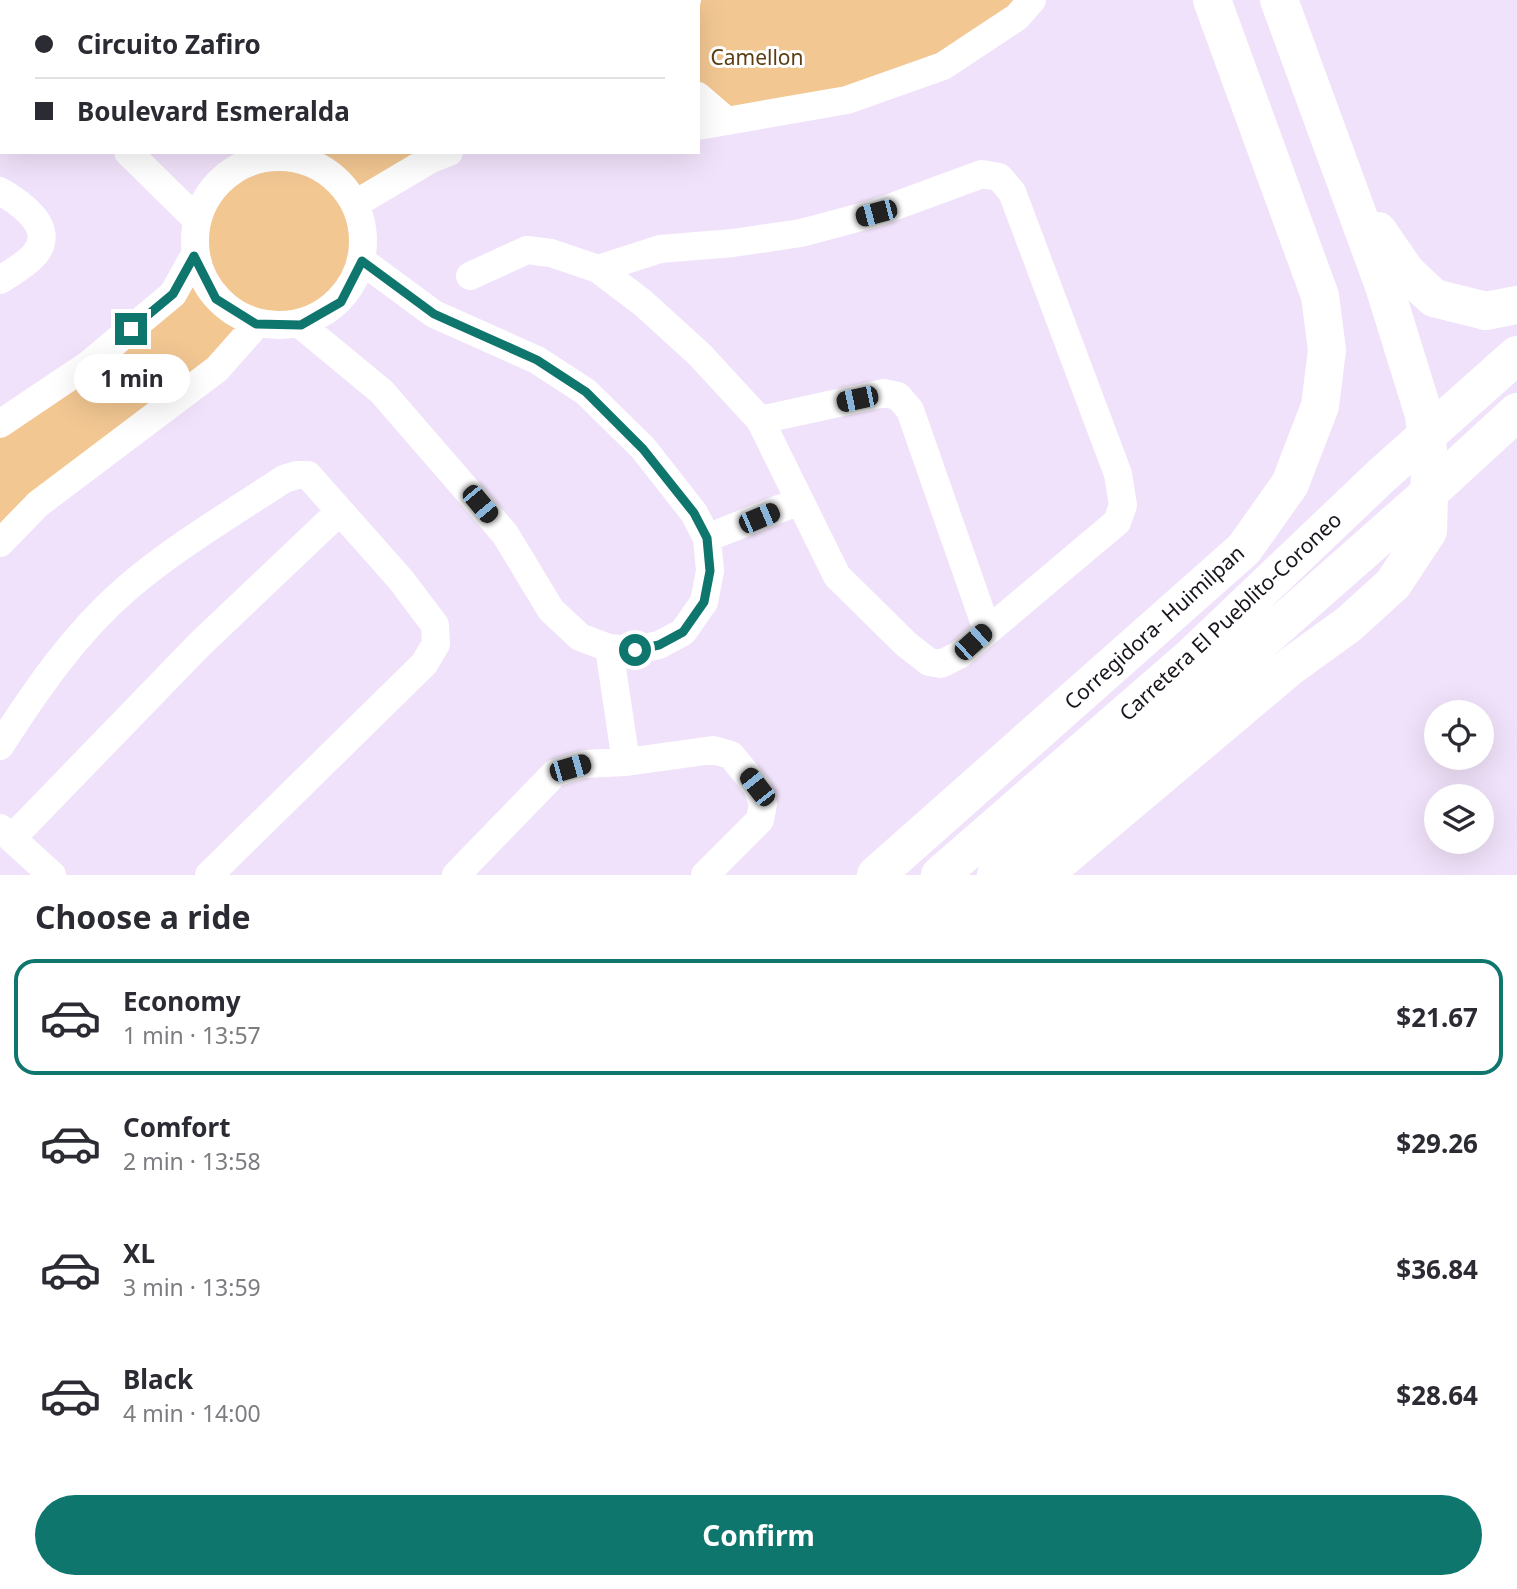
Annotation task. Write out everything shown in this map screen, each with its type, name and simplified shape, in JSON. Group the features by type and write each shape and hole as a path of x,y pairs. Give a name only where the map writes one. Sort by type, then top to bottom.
{"main road":[{"name":"Corregidora- Huimilpan","path":"876,875 1244,549 1290,484 1320,406 1327,351 1320,296 1212,0"},
{"path":"1043,875 1291,666 1349,624 1393,584 1428,531 1430,468 1424,415 1384,286 1279,0"},
{"path":"1350,192 1407,272 1434,298 1486,311 1517,305"},
{"name":"Carretera El Pueblito-Coroneo","path":"940,875 1192,656 1381,476 1517,355"},
{"name":"Carretera El Pueblito-Coroneo","path":"996,875 1418,503 1517,412"}],"street":[{"path":"700,126 847,100 943,66 1017,17 1032,0"},
{"path":"700,98 727,121"},
{"path":"130,154 196,219"},
{"path":"0,424 89,364 173,294 194,256 196,219 219,180 256,155 299,154 329,172 347,190 355,204 364,237 362,261 341,302 301,325 256,324 216,299 194,256"},
{"path":"355,204 444,154"},
{"path":"470,276 527,250 551,253 598,269 643,303 700,355 760,420 837,576 906,644 929,662 941,664 959,655 1117,522 1123,505 1118,474 1012,192 999,177 982,174 876,213 801,233 733,243 660,249 598,269"},
{"path":"0,191 24,206 34,216 40,228 41,240 37,252 26,263 0,280"},
{"path":"301,325 382,392 505,534 551,610 580,637 609,648 635,650 659,645 683,632 704,602 710,571 707,538 694,513 643,449 586,392 537,360 434,314 362,261"},
{"path":"0,544 38,504 217,369 256,324"},
{"path":"760,420 884,393 898,396 910,410 987,630"},
{"path":"0,746 31,697 79,636 125,590 170,554 284,479 308,475 401,580 435,625 436,644 424,664 209,875"},
{"path":"707,538 799,501"},
{"path":"52,875 6,833 339,512"},
{"path":"609,648 626,762"},
{"path":"456,875 555,773 584,764 626,762 713,750 732,755 757,787 763,804 760,820 705,875"}],"green space":[{"name":"Camellon","path":"700,0 1032,0 943,66 700,126"},
{"path":"445,154 360,201 364,237 362,261 341,302 301,325 256,325 226,306 251,325 0,543 0,424 89,364 194,256 196,219 219,180 259,158"}],"route":[{"path":"131,329 173,294 194,256 216,299 256,324 301,325 341,302 362,261 434,314 537,360 586,392 643,449 694,513 707,538 710,571 704,602 683,632 659,645 635,650"}]}
